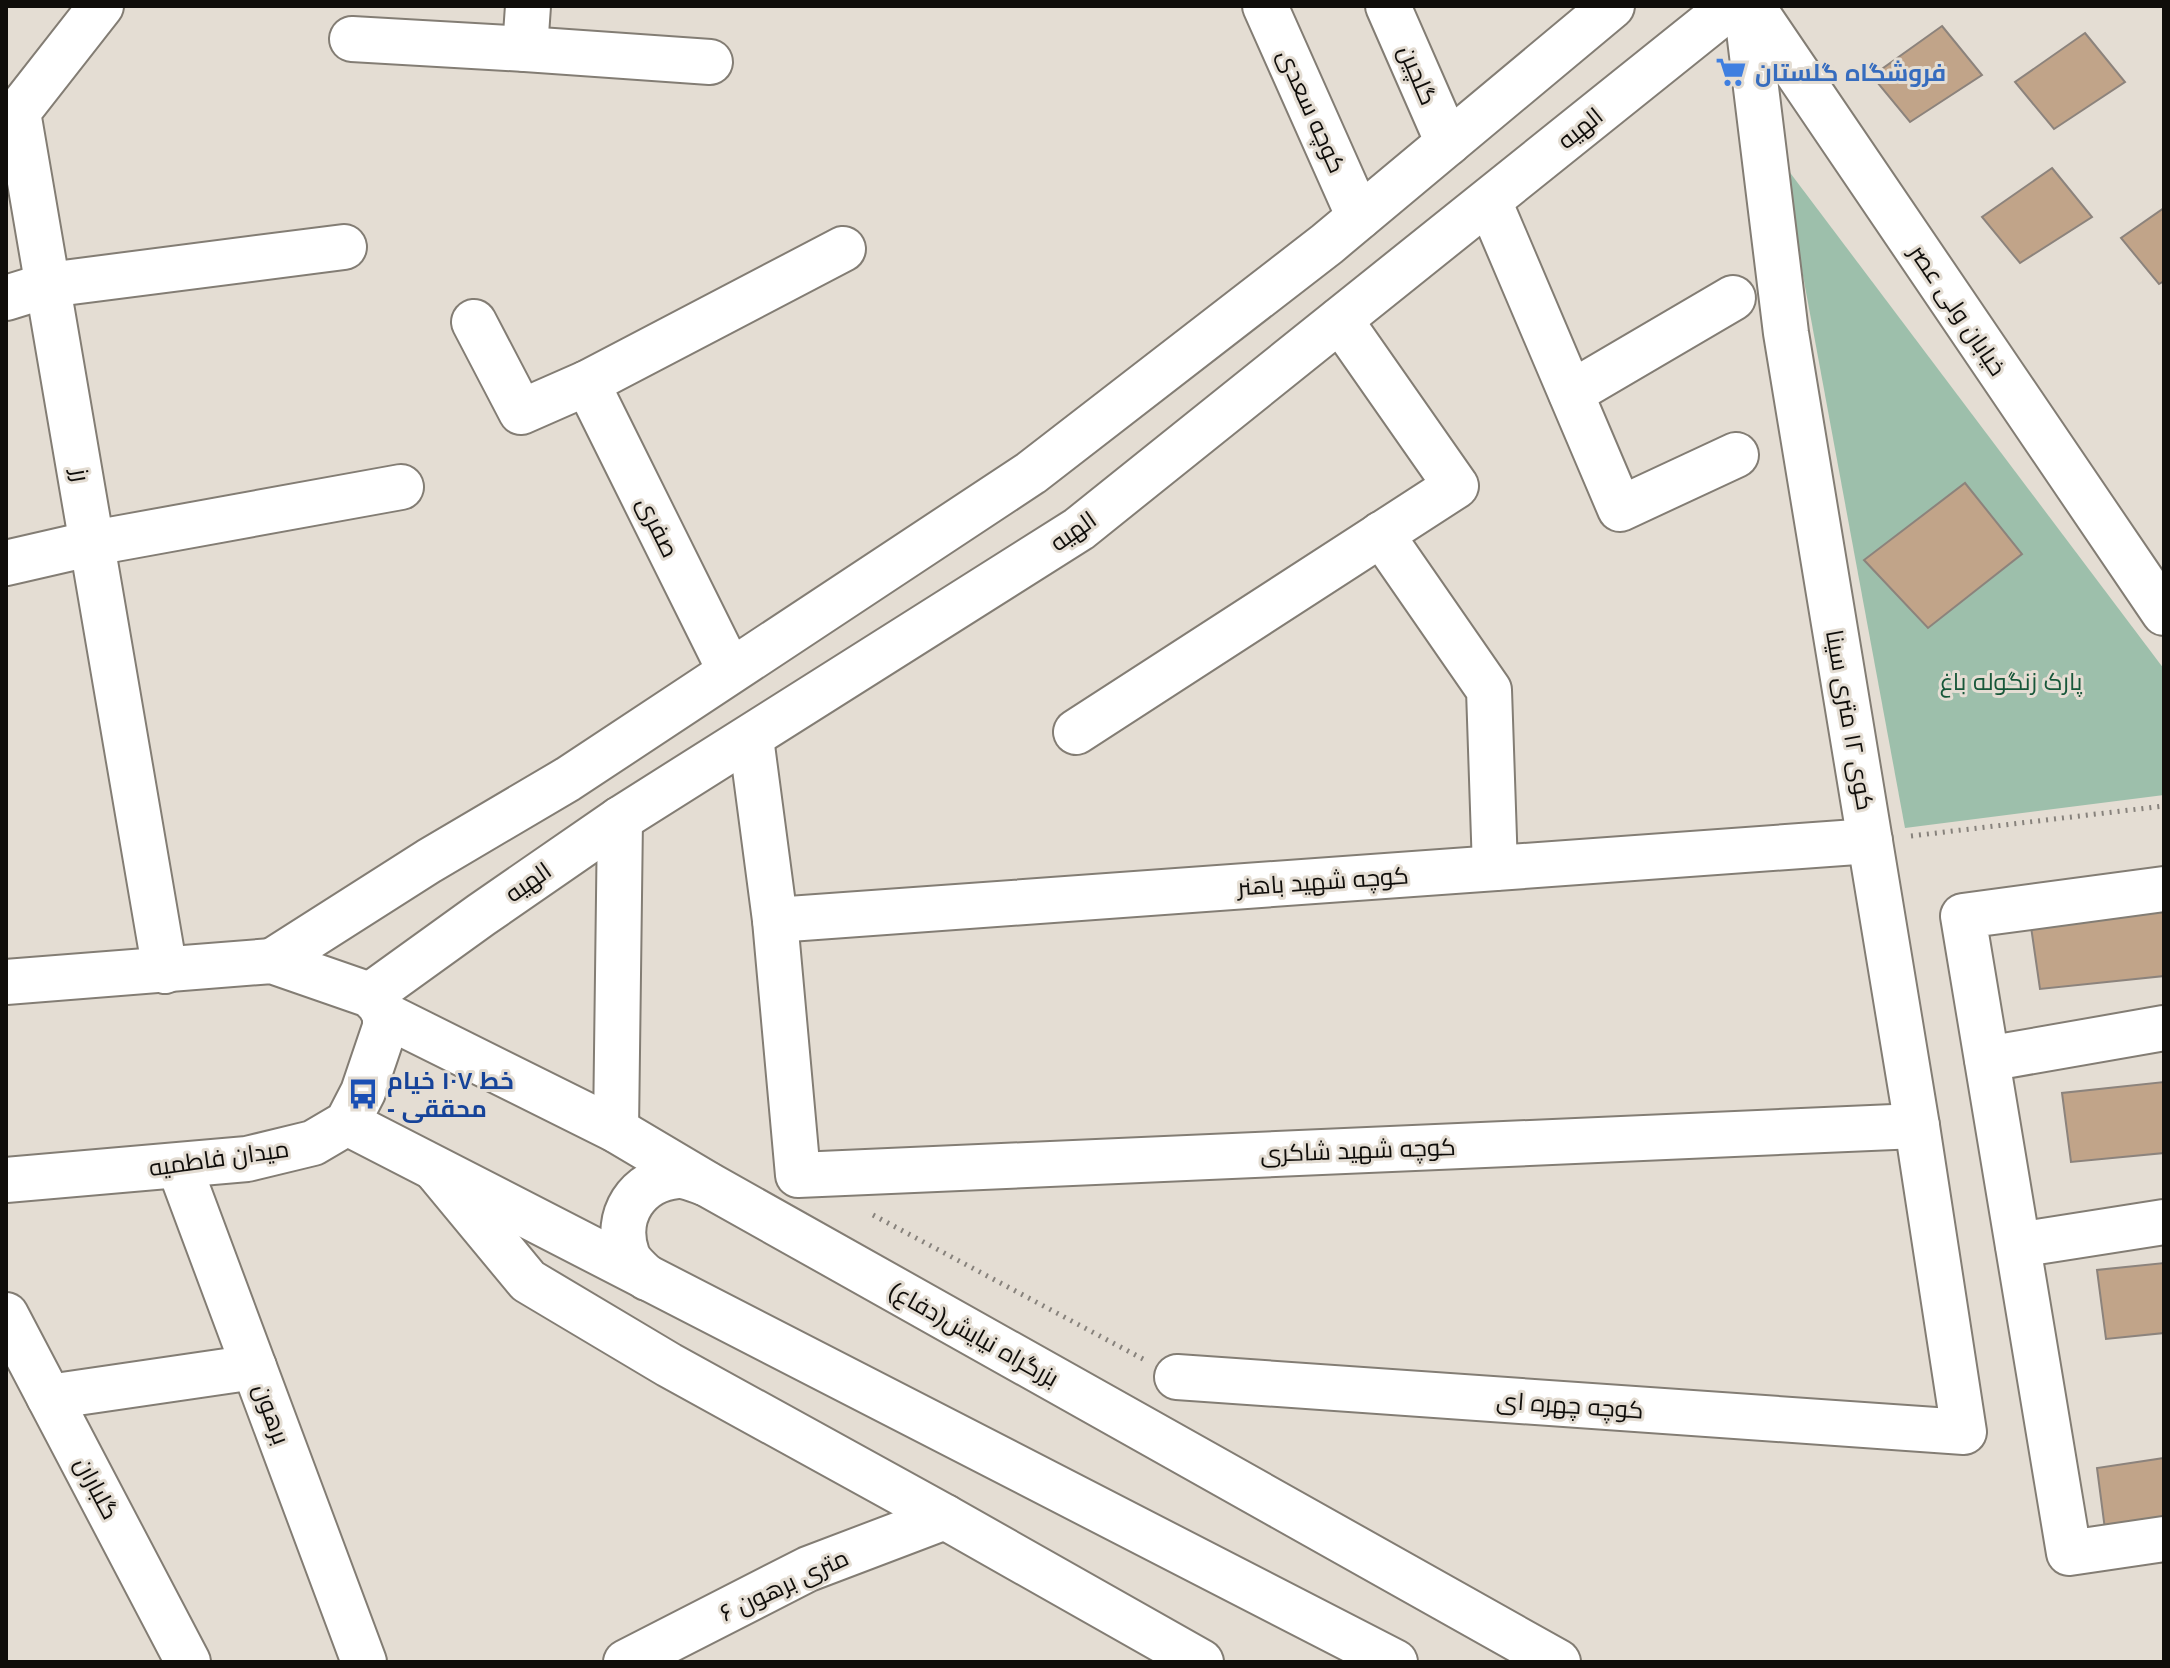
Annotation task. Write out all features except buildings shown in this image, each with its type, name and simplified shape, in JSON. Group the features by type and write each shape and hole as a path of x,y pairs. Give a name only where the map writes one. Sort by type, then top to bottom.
{"main road":[{"name":"رز","path":"101,6 18,112 165,971"},
{"path":"525,49 528,6"},
{"name":"کوچه سعدی","path":"1265,6 1359,217"},
{"name":"گلچین","path":"1388,6 1448,143"},
{"path":"6,982 272,961 429,861 568,779 1031,473 1359,217 1612,6"},
{"name":"الهیه","path":"378,1005 481,915 620,819 1079,529 1731,6"},
{"name":"خیابان ولی عصر","path":"1749,6 2164,613"},
{"name":"کوی ۱۲ متری سینا","path":"1749,6 1786,333 1917,1126 1964,1432"},
{"path":"352,39 710,62"},
{"path":"1489,201 1620,509 1736,455"},
{"path":"6,298 48,285 344,247"},
{"path":"474,322 521,412 587,383 843,249"},
{"path":"1571,393 1733,298"},
{"path":"1076,732 1456,486 1340,320"},
{"name":"صفری","path":"587,383 730,671"},
{"path":"6,563 93,543 401,487"},
{"path":"1381,534 1489,690 1495,868"},
{"path":"751,738 775,920"},
{"path":"616,1130 620,819"},
{"name":"کوچه شهید باهنر","path":"775,920 1870,841"},
{"path":"2164,889 1963,916 2069,1553 2164,1539"},
{"name":"کوچه شهید شاکری","path":"775,920 798,1175 1917,1126"},
{"path":"272,961 378,1005 385,1027 363,1092 347,1123 1395,1662"},
{"name":"بزرگراه نیایش(دفاع)","path":"378,1005 616,1130 1558,1662"},
{"path":"1987,1059 2164,1028"},
{"name":"میدان فاطمیه","path":"6,1180 247,1159 313,1143 347,1123"},
{"name":"برهون","path":"179,1166 364,1662"},
{"path":"436,1170 528,1281 669,1365 1201,1662"},
{"path":"647,1278 628,1257 622,1229 631,1201 652,1182 680,1175 707,1184"},
{"path":"2018,1245 2164,1222"},
{"name":"گلباران","path":"6,1315 188,1662"},
{"path":"49,1397 254,1367"},
{"name":"کوچه چهره ای","path":"1177,1377 1964,1432"},
{"name":"۶ متری برهون","path":"626,1662 808,1569 945,1517"}],"path":[{"path":"1870,841 2164,806"},
{"path":"869,1213 1177,1377"}],"green space":[{"name":"پارک زنگوله باغ","path":"1782,162 2164,669 2164,795 1905,828"}],"place":[{"name":"فروشگاه گلستان","path":"1731,72"},
{"name":"خط ۱۰۷ خیام - محققی","path":"363,1094"}]}
